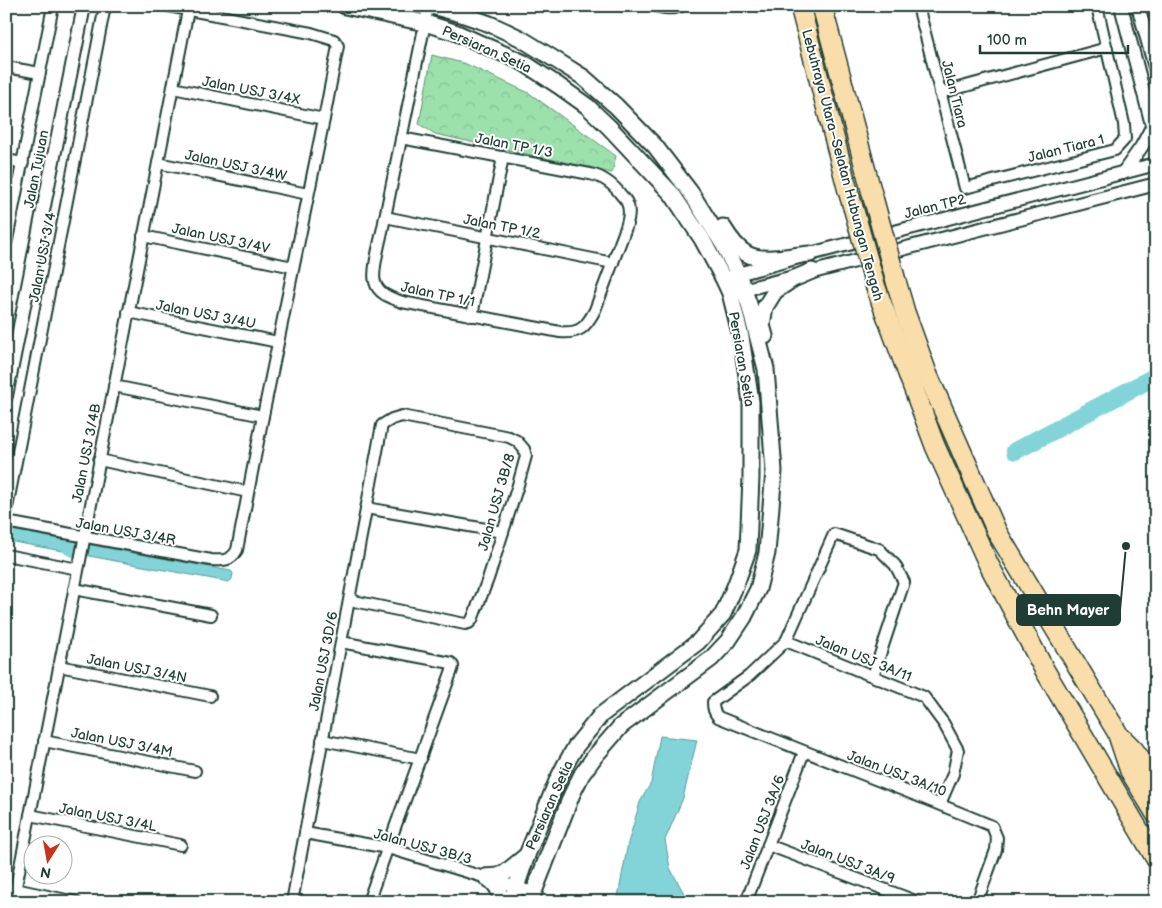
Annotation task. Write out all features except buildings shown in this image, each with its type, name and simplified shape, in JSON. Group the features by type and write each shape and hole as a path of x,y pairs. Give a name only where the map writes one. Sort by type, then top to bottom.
{"highway":[{"name":"Lebuhraya Utara–Selatan Hubungan Tengah","path":"800,6 848,192 876,288 935,446 988,562 1044,670 1156,858"},
{"name":"Lebuhraya Utara–Selatan Hubungan Tengah","path":"822,6 896,281 927,373 997,532 1117,732 1130,771 1156,814"},
{"path":"1117,732 1134,750 1156,781"}],"main road":[{"name":"Persiaran Setia","path":"345,6 425,23 457,33 524,63 587,106 672,194 749,304 766,369 774,471 767,553 758,589 744,617 728,642 711,659 621,726 594,756 572,794 532,897"},
{"name":"Persiaran Setia","path":"430,6 490,24 520,38 559,62 583,77 610,100 655,146 691,193 723,244 734,284 751,402 752,477 748,550 723,614 698,642 601,715 576,746 557,781 527,855 514,895"},
{"path":"655,146 674,162 696,188 733,242 746,254 765,259 810,254"},
{"path":"774,471 778,436 776,398 769,352 762,325 765,307 775,291 793,279 812,271"},
{"path":"486,877 505,873 527,855"},
{"path":"486,877 494,882 502,902"}],"street":[{"path":"6,245 52,6"},
{"name":"Jalan Tujuan","path":"6,396 84,6"},
{"name":"Jalan USJ 3/4","path":"6,512 105,6"},
{"path":"99,460 248,492 338,46 334,40 320,36 168,6"},
{"name":"Jalan TP 1/1","path":"430,6 374,272 375,282 380,291 390,298 402,302 560,332 570,333 578,331 590,320 595,310 628,221 627,203 618,190"},
{"path":"654,6 676,8 681,6"},
{"name":"Jalan Tiara","path":"918,6 965,188"},
{"name":"Jalan Tiara 1","path":"965,188 1115,150 1125,139 1124,124 1097,6"},
{"path":"1121,6 1156,140"},
{"path":"1138,6 1156,71"},
{"name":"Jalan USJ 3/4B","path":"13,902 188,10"},
{"path":"940,93 1107,48"},
{"path":"6,67 40,73"},
{"name":"Jalan USJ 3/4X","path":"173,88 324,118"},
{"path":"1123,173 1142,146 1152,126"},
{"name":"Jalan TP 1/3","path":"401,138 600,176 608,180 618,190"},
{"path":"472,316 503,157"},
{"path":"6,160 23,163"},
{"name":"Jalan USJ 3/4W","path":"158,163 308,194"},
{"name":"Jalan TP2","path":"734,284 810,254 1156,164"},
{"path":"734,284 812,271 1156,184"},
{"name":"Jalan TP 1/2","path":"385,217 613,263"},
{"name":"Jalan USJ 3/4V","path":"144,236 293,267"},
{"name":"Jalan USJ 3/4U","path":"128,312 278,342"},
{"path":"114,386 263,416"},
{"name":"Jalan USJ 3B/8","path":"349,600 465,624 472,620 488,579 526,456 524,449 509,437 482,431 402,416 382,425"},
{"name":"Jalan USJ 3D/6","path":"292,902 382,425"},
{"name":"Jalan USJ 3/4R","path":"6,522 220,561 228,560 237,550 248,492"},
{"path":"366,508 503,532"},
{"path":"786,641 834,534 879,549 895,565 904,582 873,676"},
{"path":"6,555 78,569"},
{"path":"74,589 211,615"},
{"name":"Jalan USJ 3A/11","path":"786,641 924,697 944,724 958,750 953,774 940,804"},
{"name":"Jalan USJ 3A/10","path":"786,641 749,676 714,702 714,713 718,717 804,752 992,826 997,838 996,850 977,902"},
{"path":"341,642 451,663 453,666 368,902"},
{"name":"Jalan USJ 3/4N","path":"58,666 210,696"},
{"path":"322,740 421,759"},
{"name":"Jalan USJ 3/4M","path":"44,741 195,771"},
{"name":"Jalan USJ 3A/6","path":"746,902 804,752"},
{"name":"Jalan USJ 3/4L","path":"30,815 181,846"},
{"name":"Jalan USJ 3B/3","path":"305,833 388,848 486,877 514,895 532,897"},
{"name":"Jalan USJ 3A/9","path":"768,845 918,902"},
{"path":"15,889 76,902"}],"green space":[{"path":"432,55 466,64 529,93 616,156 612,173 435,134 419,124"}],"water":[{"path":"9,531 70,541 72,543 70,551 8,541"},
{"path":"89,546 231,571 233,573 232,579 229,582 89,556"},
{"path":"660,736 697,740 683,798 665,840 670,868 686,897 683,902 617,902 628,843 640,802 651,783"}],"waterway":[{"path":"1015,451 1156,376"}],"place":[{"name":"Behn Mayer","path":"1126,546"}]}
